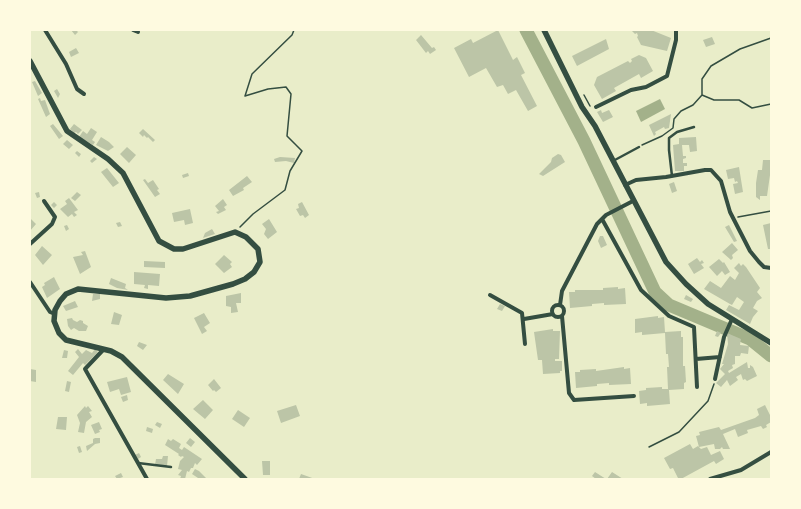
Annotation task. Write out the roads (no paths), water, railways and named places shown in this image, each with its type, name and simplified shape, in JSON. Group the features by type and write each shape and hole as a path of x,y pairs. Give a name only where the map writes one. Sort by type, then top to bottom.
{"street":[{"path":"45,30 66,64 78,89 84,94"},
{"path":"133,30 138,32"},
{"path":"544,30 582,107 595,126 666,262 686,284 708,304 731,321 771,343"},
{"path":"596,107 631,90 646,87 668,76 676,40 676,30"},
{"path":"30,61 67,131 108,159 123,173 159,241 174,249 183,249 226,234 238,233 252,240 259,254 258,267 250,276 244,279 190,296 166,298 78,289 62,297 54,314 56,326 66,340 104,349 117,354 129,363 244,479"},
{"path":"625,185 636,180 711,170 721,181 733,219 750,250 758,262 764,267 771,268"},
{"path":"30,244 52,224 55,217 44,201"},
{"path":"633,201 606,215 602,219 562,291 560,305 565,311 562,316 569,393 574,400 634,396"},
{"path":"602,219 641,290 669,316 694,327 697,386"},
{"path":"30,282 50,312 54,314"},
{"path":"490,295 519,311 524,319 525,344"},
{"path":"553,314 552,310 554,306 560,305"},
{"path":"524,319 553,314 558,317 562,316"},
{"path":"715,379 724,337 731,321"},
{"path":"104,349 85,369 147,479"},
{"path":"696,359 720,357"},
{"path":"710,479 741,470 771,452"}],"lane":[{"path":"672,176 669,150 670,138 677,132 694,127"},
{"path":"612,161 639,147"},
{"path":"138,463 170,467"}],"waterway":[{"path":"526,30 584,141 655,292 669,305 750,339 771,356"}]}
